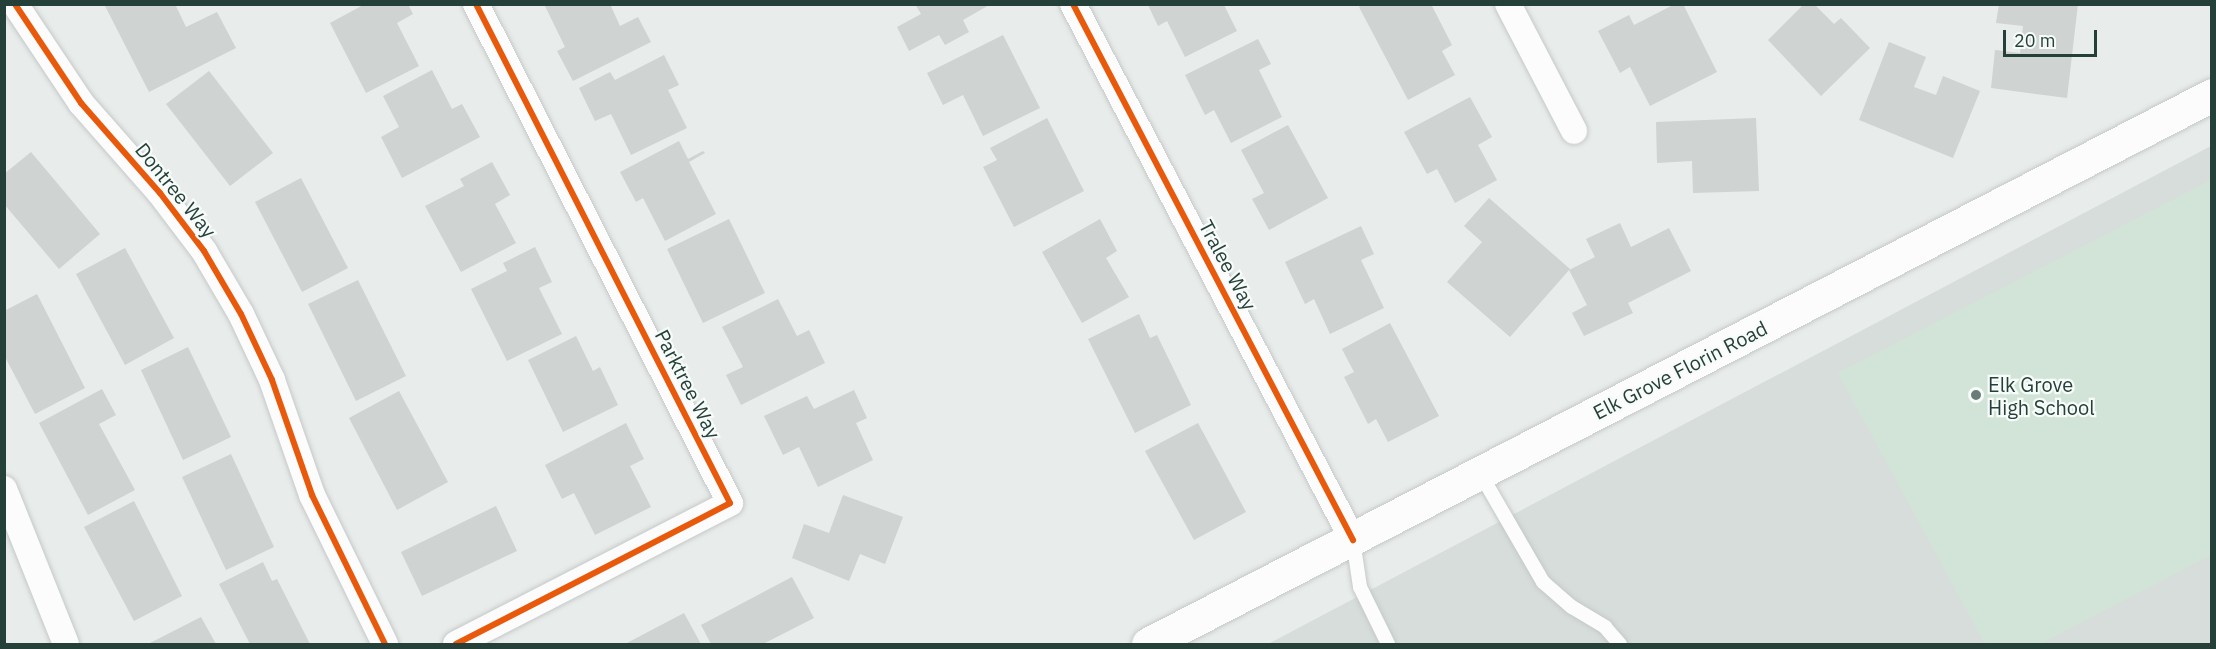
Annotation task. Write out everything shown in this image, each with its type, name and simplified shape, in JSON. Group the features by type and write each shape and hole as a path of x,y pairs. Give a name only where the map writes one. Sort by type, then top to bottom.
{"main road":[{"name":"Elk Grove Florin Road","path":"1148,645 2211,95"}],"street":[{"name":"Dontree Way","path":"15,4 81,103 160,193 204,251 241,314 272,380 312,495 385,645"},
{"name":"Parktree Way","path":"456,645 730,503 476,4"},
{"name":"Tralee Way","path":"1073,4 1353,540"},
{"path":"1508,4 1574,131"},
{"path":"4,489 66,645"}],"lane":[{"path":"1480,473 1543,582 1572,607 1605,627 1620,645"},
{"path":"1353,540 1360,587 1388,645"}],"shaded area":[{"name":"Elk Grove High School","path":"2211,146 2211,644 1268,644"}],"green space":[{"path":"2211,180 2211,555 2040,644 1985,644 1838,373"}],"building":[{"path":"104,4 175,4 186,27 217,12 236,48 149,92"},
{"path":"365,4 408,4 413,14 397,23 419,66 366,93 330,23"},
{"path":"544,4 610,4 620,26 638,17 651,42 573,81 557,51 565,47"},
{"path":"915,4 991,4 963,20 969,32 945,45 939,35 909,51 897,27 921,14"},
{"path":"1363,4 1431,4 1452,45 1442,51 1455,75 1408,100 1359,7"},
{"path":"1675,4 1683,4 1717,72 1650,106 1630,67 1620,73 1598,31 1629,15 1634,25"},
{"path":"1804,4 1814,4 1834,24 1841,18 1870,48 1821,96 1768,40"},
{"path":"1999,4 2078,4 2067,98 1991,88 1995,50 2020,53 2023,26 1996,23"},
{"path":"1148,5 1224,5 1237,31 1185,57 1167,21 1158,26"},
{"path":"1003,35 1040,108 983,136 963,95 943,105 927,73"},
{"path":"1258,39 1271,64 1259,70 1282,117 1231,143 1214,110 1205,115 1185,75"},
{"path":"1889,42 1926,57 1914,87 1936,95 1943,76 1980,91 1953,158 1859,120"},
{"path":"664,55 679,85 668,90 687,128 631,155 611,114 595,121 579,88 610,72 615,80"},
{"path":"432,70 452,109 462,104 480,137 402,178 381,137 399,127 383,96"},
{"path":"209,71 273,153 230,186 166,104"},
{"path":"1470,97 1492,137 1478,145 1497,180 1455,203 1437,169 1427,174 1404,132"},
{"path":"1047,118 1084,191 1014,227 983,167 997,160 990,148"},
{"path":"1756,118 1759,191 1693,193 1692,161 1657,163 1656,122"},
{"path":"1288,125 1328,198 1269,230 1252,199 1264,193 1241,150"},
{"path":"679,141 688,159 703,151 705,153 689,162 716,214 665,241 643,198 636,202 620,172"},
{"path":"31,152 100,234 59,269 4,204 4,174"},
{"path":"492,162 510,195 495,204 516,243 461,272 425,206 464,186 460,179"},
{"path":"301,178 348,268 302,292 255,202"},
{"path":"1489,198 1570,269 1510,337 1447,282 1482,242 1464,226"},
{"path":"729,219 765,293 703,323 667,249"},
{"path":"1100,219 1117,251 1106,258 1129,297 1082,323 1042,252"},
{"path":"1620,223 1631,247 1669,228 1691,271 1628,303 1633,313 1584,336 1572,313 1587,305 1569,270 1595,257 1586,239"},
{"path":"1361,226 1374,254 1361,260 1384,308 1330,334 1314,299 1305,304 1285,262"},
{"path":"535,247 552,282 539,288 562,334 507,361 471,289 507,271 503,263"},
{"path":"125,248 174,338 125,365 76,274"},
{"path":"358,280 406,376 356,401 308,304"},
{"path":"37,294 85,388 35,414 4,355 4,311"},
{"path":"778,299 797,336 809,330 825,363 741,405 726,375 743,367 722,327"},
{"path":"1139,314 1150,338 1157,335 1191,405 1135,433 1088,339"},
{"path":"1390,323 1439,416 1388,442 1376,419 1368,424 1344,377 1354,372 1342,349"},
{"path":"576,336 593,371 600,367 618,405 563,432 528,360"},
{"path":"188,347 231,437 183,460 141,370"},
{"path":"102,389 116,415 99,424 135,490 88,515 39,423"},
{"path":"854,390 867,418 856,423 873,460 818,487 799,447 783,455 764,416 807,396 814,409"},
{"path":"399,391 448,482 397,510 349,418"},
{"path":"626,423 644,459 630,466 651,507 595,535 574,493 562,499 545,465"},
{"path":"1198,423 1246,512 1194,540 1145,451"},
{"path":"231,454 274,547 226,570 182,477"},
{"path":"843,495 903,517 885,564 860,554 849,581 792,558 804,524 829,533"},
{"path":"134,501 182,596 134,621 84,527"},
{"path":"496,506 517,551 422,596 401,552"},
{"path":"263,562 272,581 277,579 310,644 250,644 219,584"},
{"path":"792,577 814,618 763,644 711,644 701,625"},
{"path":"684,613 701,644 625,644"},
{"path":"201,617 216,644 148,644"}],"cycle path":[{"path":"15,4 81,103 160,193 204,251 241,314 272,380 312,495 385,644"},
{"path":"456,644 730,503 476,4"},
{"path":"1073,4 1353,540"}],"place":[{"name":"Elk Grove High School","path":"1976,395"}]}
